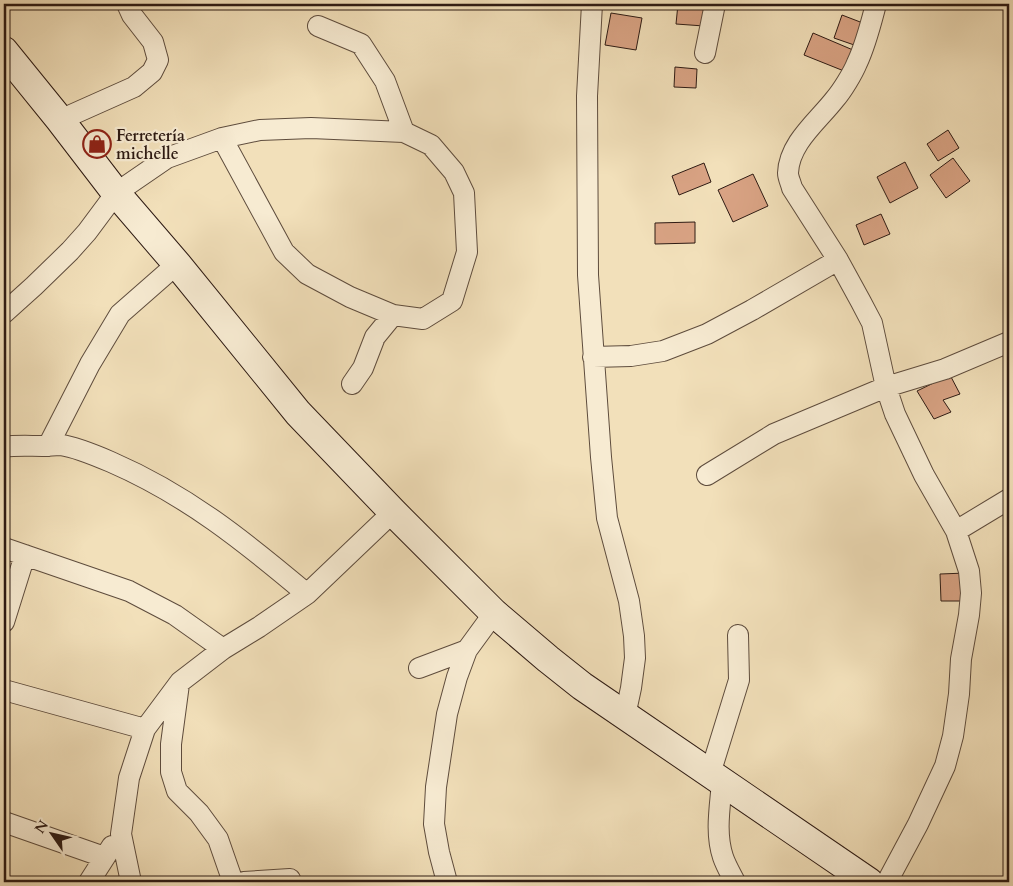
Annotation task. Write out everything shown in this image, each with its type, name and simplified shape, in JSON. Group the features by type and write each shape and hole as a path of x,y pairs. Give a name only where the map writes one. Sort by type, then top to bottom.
{"street":[{"path":"60,120 134,87 152,72 158,60 152,42 132,15 127,4"},
{"path":"592,4 587,96 588,276 607,518 629,601 634,636 635,658 625,716"},
{"path":"705,53 716,4"},
{"path":"876,4 857,63 837,97 804,135 795,149 788,175 792,188 838,260 862,302 872,324 886,387 896,414 924,474 956,531 969,571 971,592 969,615 961,658 959,694 953,736 945,766 918,824 887,882"},
{"path":"318,26 360,44 385,81 404,132"},
{"path":"4,51 116,193 177,264 298,413 494,613 568,675 625,716 869,882"},
{"path":"4,313 70,251 87,232 116,193 167,158 222,138 260,130 302,128 404,132 431,145 454,172 464,193 467,252 452,301 423,319 393,315 350,297 307,274 284,252 222,138"},
{"path":"593,357 631,356 663,351 707,334 838,260"},
{"path":"48,446 90,364 120,314 177,264"},
{"path":"352,384 363,368 375,337 393,315"},
{"path":"707,475 774,434 886,387 945,369 1009,342"},
{"path":"4,447 62,445 92,454 120,466 162,487 220,524 307,594"},
{"path":"956,531 1009,498"},
{"path":"131,882 120,834 129,778 145,729 180,682 223,649 307,594 393,512"},
{"path":"4,548 129,591 175,615 223,649"},
{"path":"4,622 25,555"},
{"path":"448,882 439,852 434,824 436,787 447,714 467,650 494,613"},
{"path":"735,882 723,856 719,835 716,778 739,680 738,635"},
{"path":"419,668 467,650"},
{"path":"180,682 171,744 171,772 177,791 199,813 218,839 233,882"},
{"path":"4,690 145,729"},
{"path":"4,822 104,857"},
{"path":"89,882 120,834"},
{"path":"244,882 290,879"}],"building":[{"path":"678,4 706,4 704,26 676,24"},
{"path":"611,13 642,18 636,50 605,45"},
{"path":"842,15 868,25 860,47 834,38"},
{"path":"813,33 853,50 844,71 804,55"},
{"path":"675,67 697,69 696,88 674,87"},
{"path":"948,130 959,148 938,161 927,144"},
{"path":"953,158 970,181 946,198 930,175"},
{"path":"905,162 918,188 890,203 877,177"},
{"path":"704,163 711,182 679,195 672,176"},
{"path":"753,174 768,206 733,222 718,190"},
{"path":"881,214 890,234 864,245 856,225"},
{"path":"695,222 695,243 655,244 655,223"},
{"path":"950,375 960,394 943,400 951,412 934,419 917,391"},
{"path":"966,573 967,601 941,601 940,574"}],"place":[{"name":"Ferretería michelle","path":"97,144"}]}
